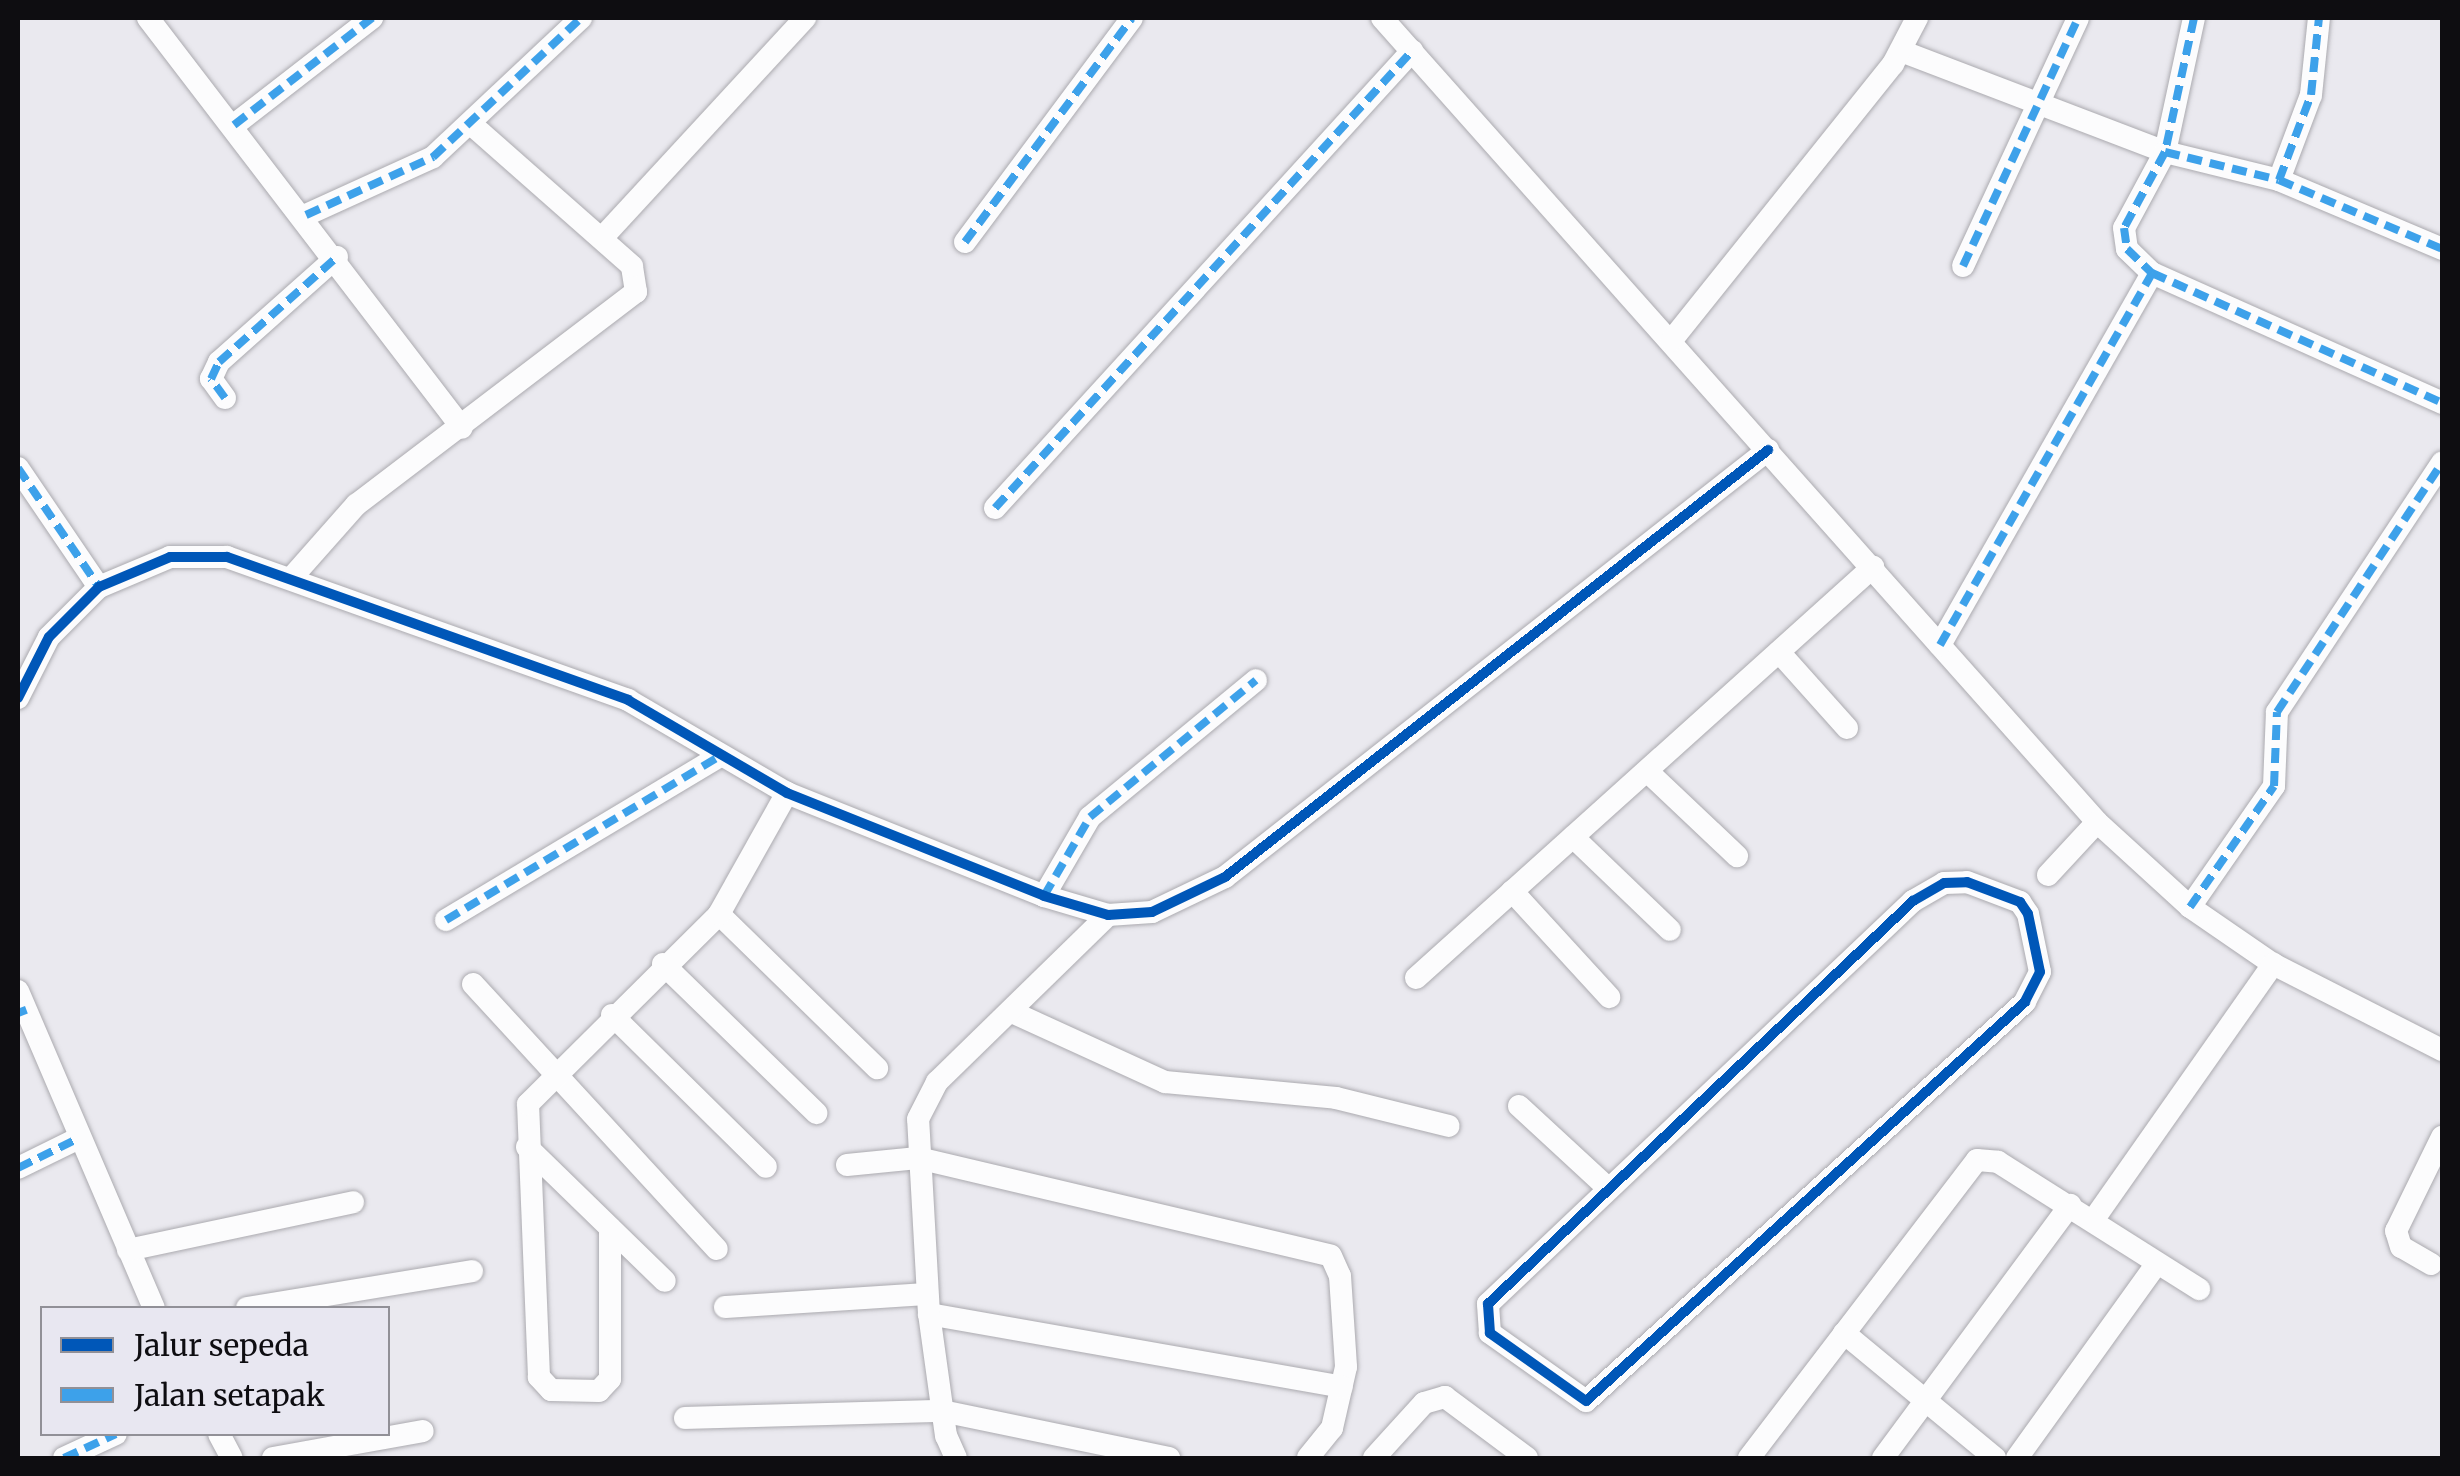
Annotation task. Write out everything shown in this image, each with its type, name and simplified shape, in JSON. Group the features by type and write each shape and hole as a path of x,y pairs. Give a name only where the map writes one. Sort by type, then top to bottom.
{"street":[{"path":"148,18 306,215 462,428"},
{"path":"234,125 372,18"},
{"path":"306,215 410,170 473,126 581,18"},
{"path":"603,237 805,18"},
{"path":"965,242 1132,18"},
{"path":"1382,18 2096,822 2190,907 2273,964 2442,1050"},
{"path":"1671,341 1901,52 1917,18"},
{"path":"1963,266 2042,103 2078,18"},
{"path":"2194,18 2166,152 2124,228 2127,249 2152,273 2442,404"},
{"path":"2279,180 2311,95 2319,18"},
{"path":"995,508 1412,52"},
{"path":"1901,52 2166,152 2279,180 2442,249"},
{"path":"294,575 356,505 636,292 632,266 473,126"},
{"path":"225,398 211,379 218,362 337,257"},
{"path":"1940,644 2152,273"},
{"path":"18,698 49,636 99,587 143,564 196,554 294,575 628,700 787,792 1044,896 1108,916 1152,912 1225,878 1768,450"},
{"path":"2190,907 2274,786 2277,712 2442,463"},
{"path":"18,468 99,587"},
{"path":"1416,978 1873,568"},
{"path":"1779,652 1847,728"},
{"path":"1044,896 1090,818 1256,680"},
{"path":"446,920 720,756"},
{"path":"1646,771 1737,856"},
{"path":"610,1228 610,1380 600,1392 551,1390 539,1377 526,1147 528,1104 557,1068 719,914 787,792"},
{"path":"2034,889 1967,882 1927,890 1609,1189 1483,1314 1490,1334 1581,1402 2025,1002 2040,972 2034,889 2096,822"},
{"path":"1573,837 1670,930"},
{"path":"1512,891 1609,997"},
{"path":"719,914 877,1068"},
{"path":"956,1458 942,1411 928,1304 918,1158 924,1101 1108,916"},
{"path":"663,964 816,1114"},
{"path":"2094,1219 2273,964"},
{"path":"474,984 557,1068 717,1249"},
{"path":"20,1005 153,1306"},
{"path":"1012,1012 1165,1082 1336,1098 1448,1126"},
{"path":"612,1015 766,1167"},
{"path":"1519,1106 1609,1189"},
{"path":"2432,1264 2402,1247 2396,1231 2442,1137"},
{"path":"18,1168 77,1138"},
{"path":"526,1147 665,1281"},
{"path":"847,1165 918,1158 1331,1256 1340,1276 1342,1387 1332,1428 1308,1458"},
{"path":"1749,1458 1977,1160 1998,1162 2094,1219 2199,1290"},
{"path":"128,1250 353,1202"},
{"path":"1883,1458 2070,1205"},
{"path":"2016,1458 2158,1263"},
{"path":"260,1306 472,1271"},
{"path":"724,1307 928,1304 1342,1387"},
{"path":"1844,1333 1923,1404 1996,1458"},
{"path":"1374,1458 1424,1403 1445,1396 1527,1458"},
{"path":"685,1418 942,1411 1169,1458"},
{"path":"273,1458 423,1431"},
{"path":"64,1458 112,1436"},
{"path":"220,1436 232,1458"}],"marked path":[{"path":"234,125 372,18"},
{"path":"306,215 433,157 581,18"},
{"path":"965,242 1132,18"},
{"path":"1963,266 2078,18"},
{"path":"2194,18 2165,152 2124,228 2127,249 2152,273 2442,403"},
{"path":"2279,180 2311,95 2319,18"},
{"path":"995,508 1412,51"},
{"path":"2165,152 2279,180 2442,249"},
{"path":"225,398 211,379 219,362 337,257"},
{"path":"1940,645 2152,273"},
{"path":"2190,907 2274,786 2277,712 2442,463"},
{"path":"18,468 99,587"},
{"path":"1044,896 1090,817 1256,680"},
{"path":"446,920 720,756"},
{"path":"18,1013 26,1010"},
{"path":"18,1168 77,1139"},
{"path":"64,1458 112,1436"}],"cycle path":[{"path":"18,698 49,637 99,587 170,557 227,557 628,700 787,793 1044,896 1108,915 1152,912 1225,877 1768,450"},
{"path":"1967,882 2020,902 2028,914 2040,972 2025,1002 1586,1401 1490,1333 1488,1304 1913,901 1944,883 1967,882"}]}
